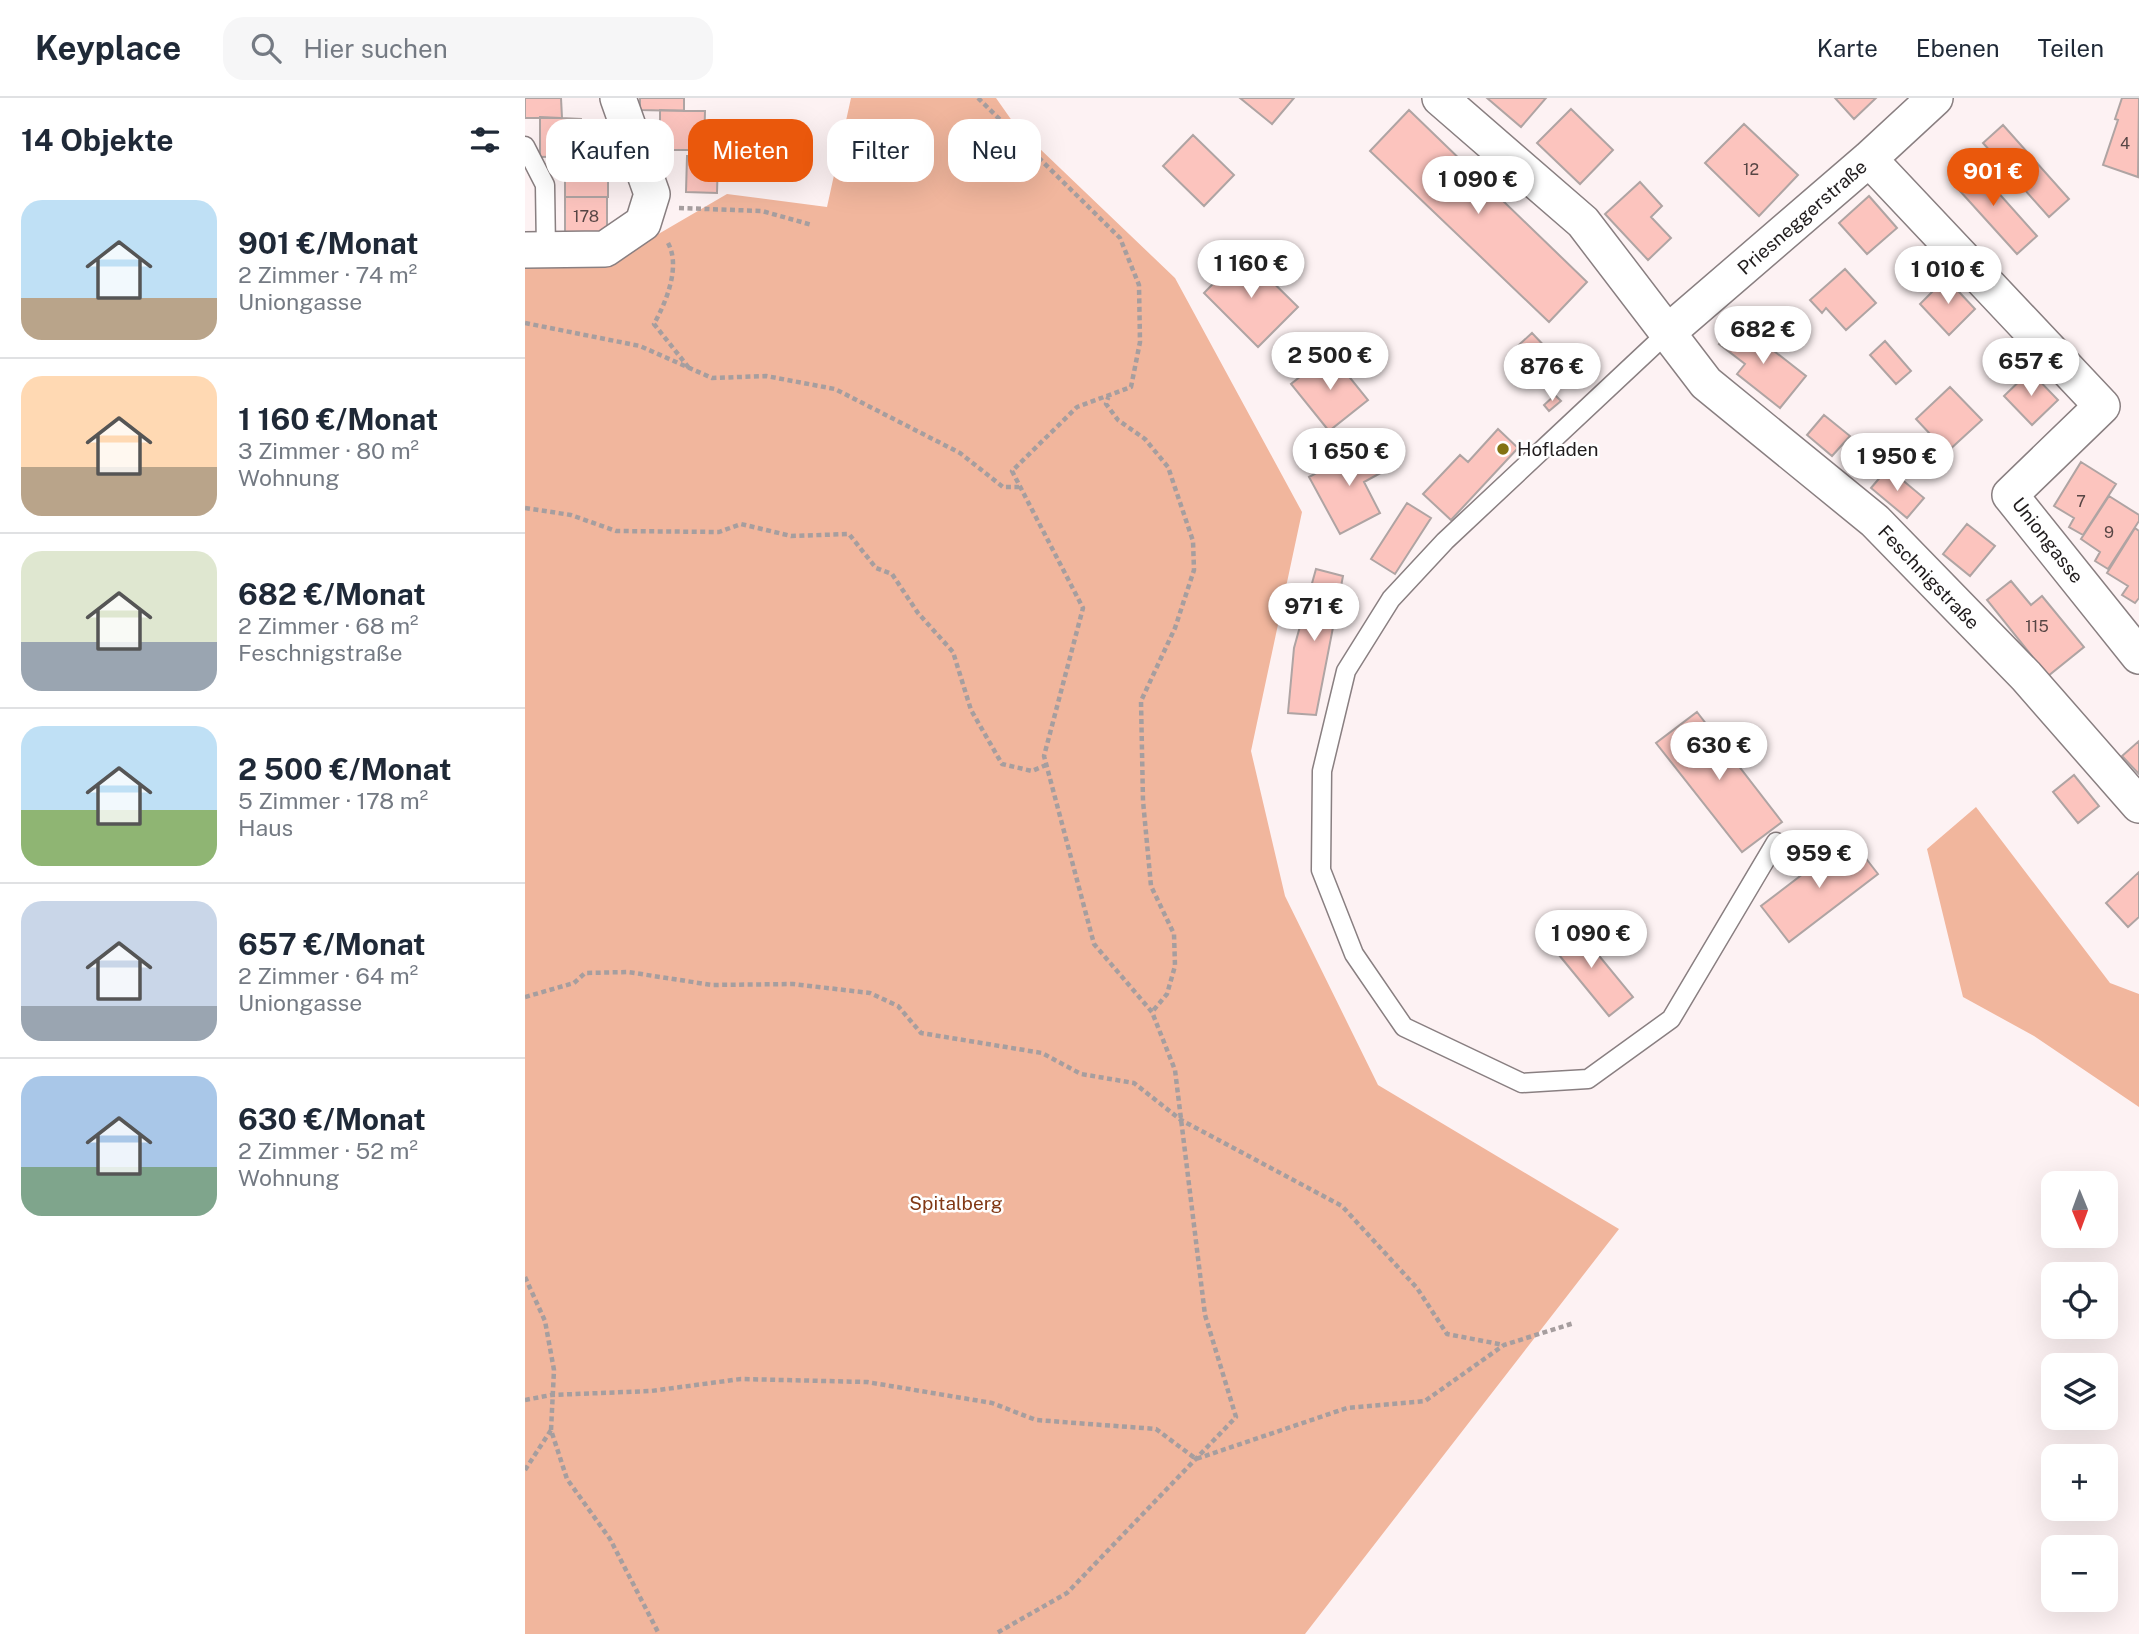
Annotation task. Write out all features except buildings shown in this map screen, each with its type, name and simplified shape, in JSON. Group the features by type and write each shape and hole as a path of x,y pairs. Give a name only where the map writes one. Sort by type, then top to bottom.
{"street":[{"path":"536,250 605,249 643,223 652,194 618,98"},
{"name":"Feschnigstraße","path":"1440,98 1583,222 1706,383 1875,521 2026,676 2139,805"},
{"name":"Priesneggerstraße","path":"1667,333 1869,159 1935,98"},
{"name":"Uniongasse","path":"1869,159 2102,406 2010,495 2139,656"}],"lane":[{"path":"525,146 545,185 536,250"},
{"path":"1667,333 1445,541 1391,599 1346,671 1322,771 1321,870 1354,954 1404,1027 1522,1083 1588,1079 1671,1019 1776,842"}],"path":[{"path":"978,98 1120,238 1139,285 1140,342 1131,387 1077,407 1012,471 1083,608 1044,756 1094,944 1152,1012 1175,1070 1205,1315 1236,1417 1067,1592 995,1634"},
{"path":"648,208 762,211 812,225"},
{"path":"648,208 673,253 668,297 654,324 690,369"},
{"path":"525,323 640,346 712,378 766,376 835,389 960,453 1003,487 1019,487"},
{"path":"1109,395 1106,404 1118,420 1145,439 1168,467 1193,541 1194,570 1175,628 1141,702 1143,801 1151,886 1174,934 1175,966 1167,994 1152,1012"},
{"path":"525,508 571,515 616,531 719,532 741,524 791,536 849,534 876,568 892,574 918,613 953,652 971,710 1002,764 1032,771 1046,765"},
{"path":"525,997 573,983 585,973 628,972 712,985 793,984 870,993 898,1006 921,1033 1042,1053 1081,1074 1134,1083 1181,1120 1342,1206 1417,1288 1447,1334 1504,1345"},
{"path":"525,1277 545,1321 554,1370 551,1430 567,1479 610,1539 659,1634"},
{"path":"1196,1459 1347,1408 1425,1401 1504,1345 1574,1323"},
{"path":"525,1400 551,1395 651,1391 741,1379 867,1382 992,1403 1036,1420 1156,1429 1196,1459"},
{"path":"525,1470 551,1430"}],"green space":[{"name":"Spitalberg","path":"851,98 996,98 1011,119 948,119 948,182 1041,182 1041,150 1175,278 1302,512 1251,751 1285,896 1378,1085 1619,1229 1305,1634 525,1634 525,261 607,264 727,194 827,207 833,182 934,182 934,119 846,119"},
{"path":"1976,807 2110,983 2139,994 2139,1107 2034,1036 1963,997 1927,849"}],"place":[{"name":"Hofladen","path":"1503,449"}]}
